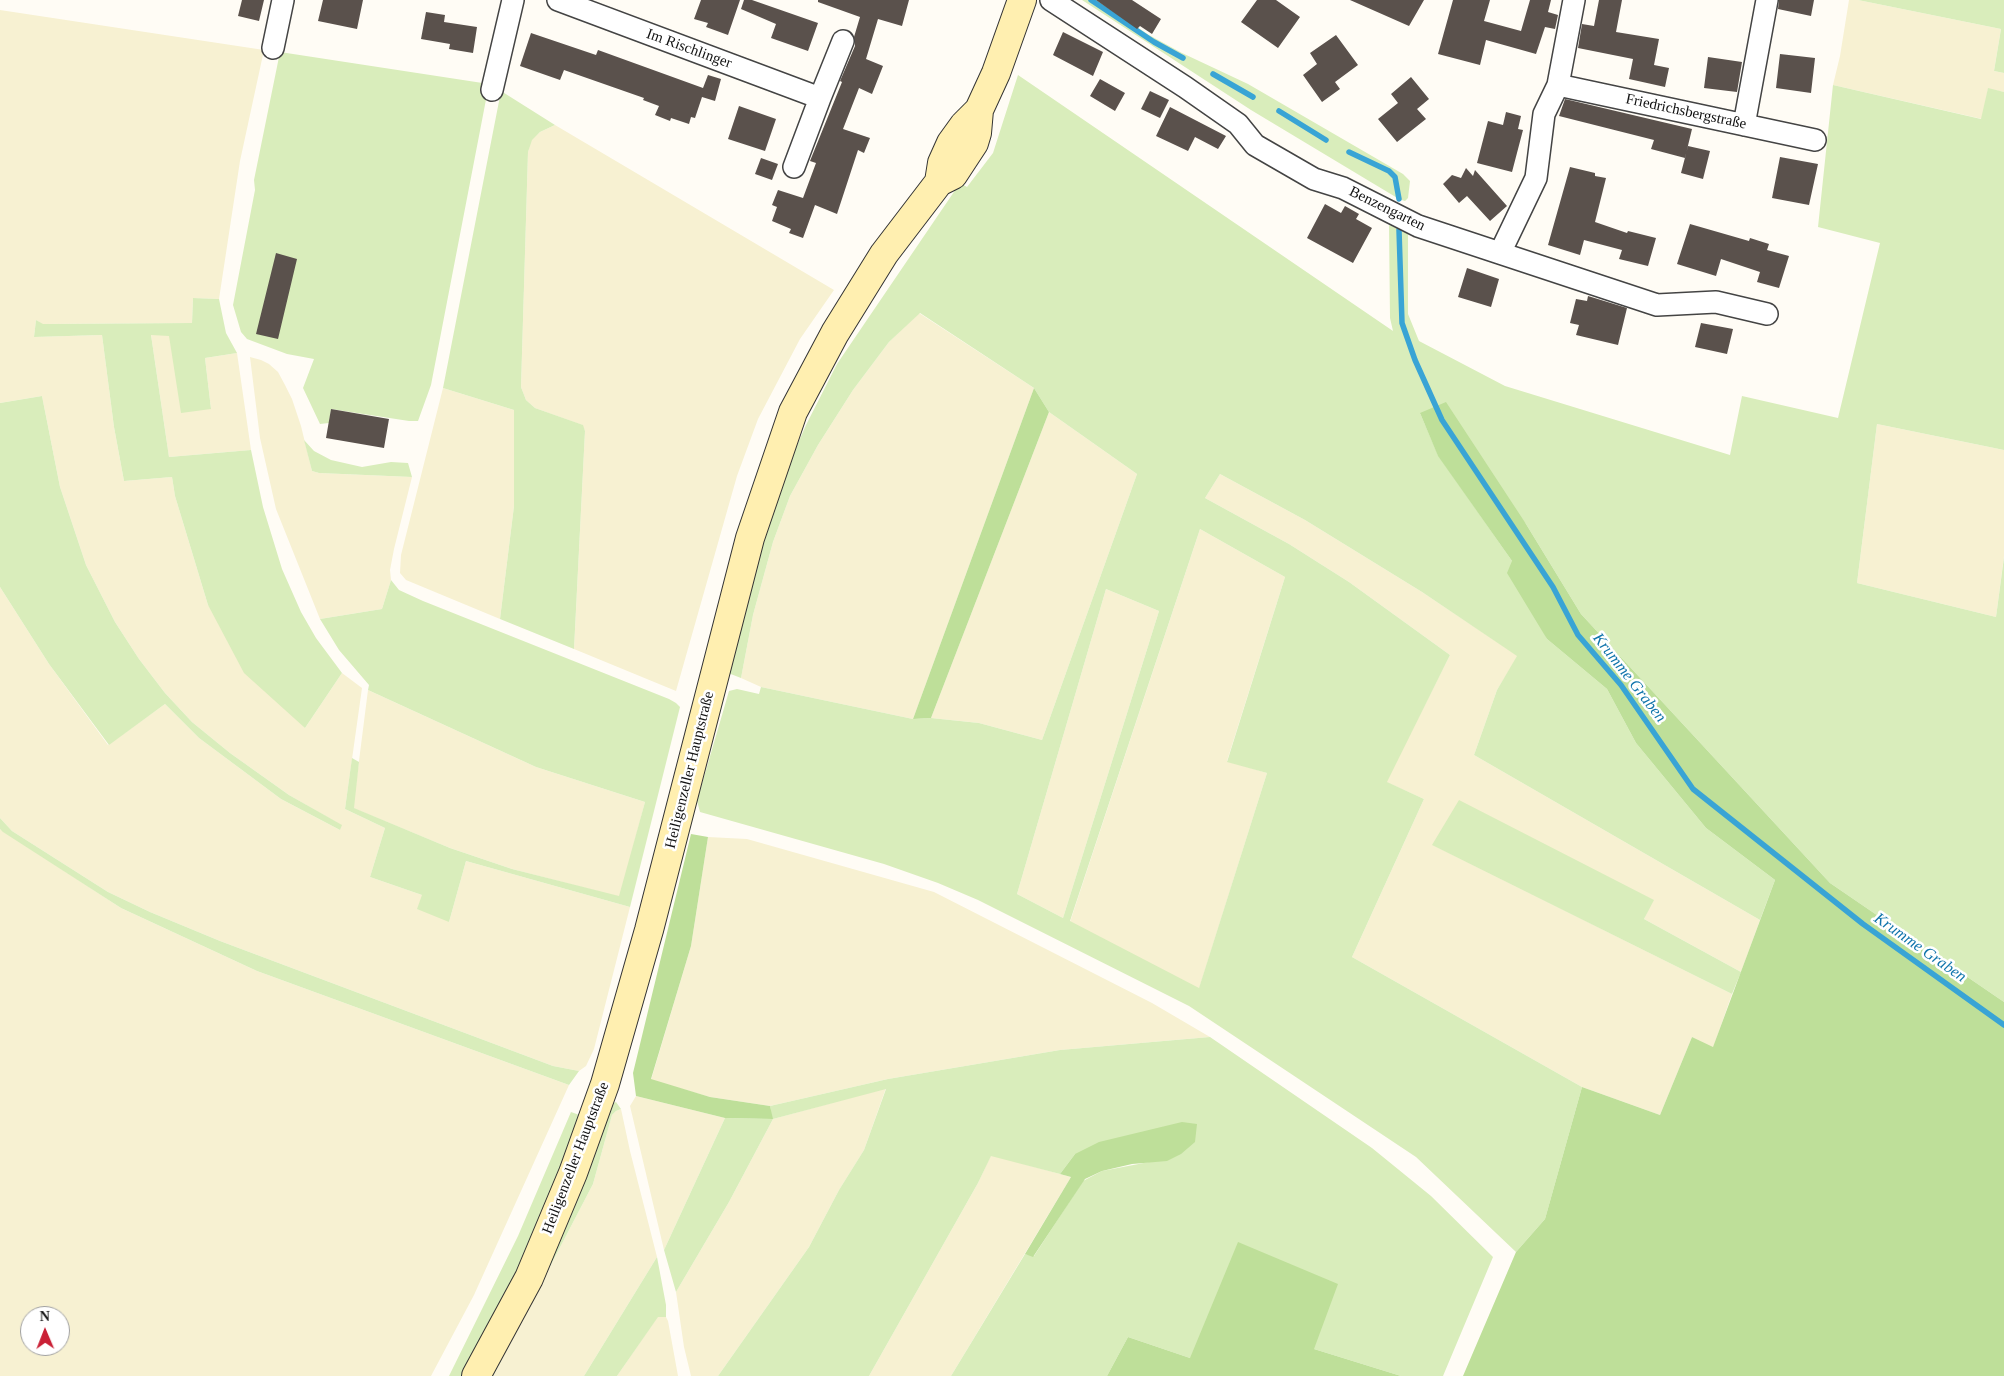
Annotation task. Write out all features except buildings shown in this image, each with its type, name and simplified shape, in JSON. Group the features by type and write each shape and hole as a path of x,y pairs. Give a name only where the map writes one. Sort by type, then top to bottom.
{"street":[{"path":"273,48 283,0"},
{"path":"492,90 513,0"},
{"name":"Im Rischlinger","path":"558,0 820,98"},
{"name":"Heiligenzeller Hauptstraße","path":"476,1376 529,1278 573,1173 605,1084 652,920 750,538 793,412 835,333 884,254 939,182 942,163 951,143 964,125 979,110 996,73 1022,0"},
{"name":"Benzengarten","path":"1051,0 1185,87 1238,124 1255,144 1314,179 1343,188 1418,226 1657,305 1716,302 1767,314"},
{"path":"1500,253 1536,178 1544,114 1558,85 1574,0"},
{"path":"1744,125 1767,0"},
{"path":"794,167 842,42"},
{"name":"Friedrichsbergstraße","path":"1558,85 1815,140"}],"shaded area":[{"path":"1849,0 1858,0 2001,29 1994,71 2004,73 2004,92 1988,89 1982,119 1833,85 1840,56"},
{"path":"0,10 264,50 240,161 219,299 193,298 192,323 42,324 36,320 34,337 102,335 114,427 124,481 172,477 175,496 208,605 305,728 342,673 362,688 345,809 385,828 370,877 422,895 449,922 466,861 630,907 594,1049 586,1066 579,1071 553,1066 220,941 150,912 108,892 12,831 0,818 0,587 49,664 108,745 165,704 199,738 281,799 340,830 341,825 289,795 230,753 192,722 165,693 139,659 115,622 86,565 60,487 42,396 0,403"},
{"path":"555,125 834,290 800,339 758,419 737,476 676,691 574,649 585,431 582,425 535,408 526,400 521,387 528,152 531,140 540,132"},
{"path":"919,313 1034,388 913,719 761,687 741,678 753,615 773,542 790,496 818,445 853,390 889,342"},
{"path":"151,335 169,335 211,409 205,358 237,353 251,450 169,457"},
{"path":"250,357 269,364 278,372 292,399 312,471 319,473 412,477 394,549 390,570 391,580 382,609 320,619 276,509 260,438"},
{"path":"443,388 514,410 514,506 500,619 406,580 400,573 401,555"},
{"path":"1049,412 1137,474 1042,740 979,723 931,718"},
{"path":"1877,424 2004,450 2004,556 1996,617 1857,583"},
{"path":"1220,474 1305,520 1422,592 1518,656 1497,690 1474,755 1760,920 1741,972 1644,919 1653,900 1433,845 1732,994 1713,1048 1692,1037 1660,1115 1582,1087 1352,957 1424,799 1386,782 1450,655 1349,582 1289,544 1205,498"},
{"path":"1200,529 1285,577 1227,761 1267,773 1199,989 1070,922"},
{"path":"1106,589 1159,611 1063,918 1017,894"},
{"path":"368,690 536,767 645,802 620,897 512,869 450,848 353,808"},
{"path":"0,829 121,908 257,971 569,1085 474,1295 431,1376 0,1376"},
{"path":"708,837 747,839 934,892 1152,1003 1210,1037 1060,1050 888,1079 770,1106 710,1097 651,1080 691,946"},
{"path":"886,1088 864,1150 839,1190 809,1247 718,1376 691,1376 684,1347 676,1292 729,1202 773,1119"},
{"path":"636,1096 725,1118 664,1250 630,1106"},
{"path":"621,1109 657,1257 584,1376 493,1376 593,1184 612,1115"},
{"path":"991,1155 1071,1177 951,1376 869,1376 978,1183"},
{"path":"658,1316 666,1317 668,1321 678,1376 617,1376"}],"green space":[{"path":"1082,0 1096,0 1149,35 1248,84 1403,174 1410,181 1408,198 1405,201 1399,199 1251,110"},
{"path":"1858,0 2004,0 2004,73 1994,71 2001,29"},
{"path":"280,52 489,84 431,385 418,421 331,409 329,423 320,424 303,388 314,359 287,354 247,339 241,332 233,305 255,190 254,180"},
{"path":"1018,75 1393,331 1390,318 1389,225 1408,233 1408,314 1419,341 1505,386 1730,455 1742,396 1838,418 1880,243 1818,227 1833,85 1981,119 1988,88 2004,92 2004,450 1877,424 1857,583 1996,617 2004,557 2004,1002 1830,883 1581,614 1526,524 1420,413 1438,455 1512,561 1547,639 1607,689 1636,743 1706,828 1775,880 1760,920 1474,755 1497,690 1517,656 1422,592 1305,520 1220,474 1205,498 1289,544 1349,582 1450,655 1387,782 1424,799 1352,957 1582,1087 1545,1219 1516,1252 1416,1157 1189,1006 978,900 938,883 884,864 700,812 697,801 729,691 737,689 759,694 761,687 913,719 931,718 979,723 1042,740 1137,474 1049,412 1034,388 920,313 889,342 853,390 818,445 790,496 773,542 753,615 741,678 728,673 774,498 806,425 837,364 960,183 967,187 993,153","holes":["1200,529 1285,577 1227,762 1267,773 1199,988 1070,921","1106,589 1159,611 1063,918 1017,894"]},
{"path":"501,91 555,125 540,132 532,140 528,152 521,387 526,400 535,408 583,425 585,431 574,649 500,619 514,506 514,410 443,388"},
{"path":"193,298 219,299 226,333 237,353 205,358 211,409 181,413 169,336 151,335 169,457 251,450 263,507 282,569 301,612 316,638 342,673 305,728 244,673 208,605 175,496 172,477 124,481 114,427 102,335 34,337 36,320 43,324 192,323"},
{"path":"1034,388 1049,412 931,718 913,719"},
{"path":"42,396 60,487 86,565 115,622 139,659 165,693 192,722 230,753 289,795 342,825 340,830 281,799 199,738 165,704 109,745 49,664 0,587 0,403"},
{"path":"1446,402 1526,524 1581,614 1830,883 2004,1002 2004,1376 1463,1376 1516,1252 1545,1219 1582,1087 1660,1115 1692,1037 1713,1047 1775,880 1706,828 1636,743 1607,689 1547,639 1507,573 1512,561 1438,456 1420,413"},
{"path":"304,440 314,451 331,460 362,467 391,462 408,463 412,477 319,473 312,471"},
{"path":"391,580 399,590 423,601 669,699 680,707 630,907 466,861 449,922 417,909 422,895 370,877 385,828 345,809 352,758 359,762 354,808 450,848 512,869 619,896 645,802 536,767 368,690 369,685 339,650 320,619 382,609"},
{"path":"1459,800 1654,900 1644,919 1741,972 1732,994 1432,845"},
{"path":"0,818 12,831 108,892 150,912 220,941 553,1066 579,1071 569,1085 257,971 121,908 3,832 0,829"},
{"path":"691,834 708,837 691,946 651,1079 710,1097 770,1106 773,1119 725,1118 636,1096 633,1073"},
{"path":"1210,1037 1372,1148 1431,1196 1493,1257 1443,1376 1401,1376 1314,1349 1190,1358 1128,1337 1107,1376 951,1376 1025,1254 1034,1256 1083,1181 1102,1171 1149,1162 1075,1154 1060,1174 991,1156 978,1183 869,1376 718,1376 809,1247 839,1190 864,1150 886,1089 773,1119 729,1202 676,1292 664,1250 725,1118 772,1119 770,1106 888,1079 1060,1050"},
{"path":"616,1102 621,1109 612,1115 593,1184 493,1376 486,1376 611,1104"},
{"path":"571,1112 585,1117 541,1227 466,1376 449,1376 518,1236"},
{"path":"1182,1122 1197,1124 1195,1142 1181,1154 1167,1161 1132,1164 1102,1171 1085,1179 1033,1257 1025,1254 1071,1177 1060,1174 1075,1154 1099,1142"},
{"path":"1238,1242 1338,1284 1314,1349 1401,1376 1107,1376 1128,1337 1190,1358"},
{"path":"657,1257 666,1305 666,1317 658,1317 617,1376 584,1376"}],"waterway":[{"name":"Krumme Graben","path":"1091,0 1154,42 1183,58"},
{"name":"Krumme Graben","path":"1213,74 1253,97"},
{"name":"Krumme Graben","path":"1279,111 1326,140"},
{"name":"Krumme Graben","path":"1349,152 1389,171 1395,177 1399,199"},
{"name":"Krumme Graben","path":"1399,230 1402,323 1415,360 1442,420 1553,587 1578,635 1621,685 1693,789 1863,924 2004,1025"}]}
